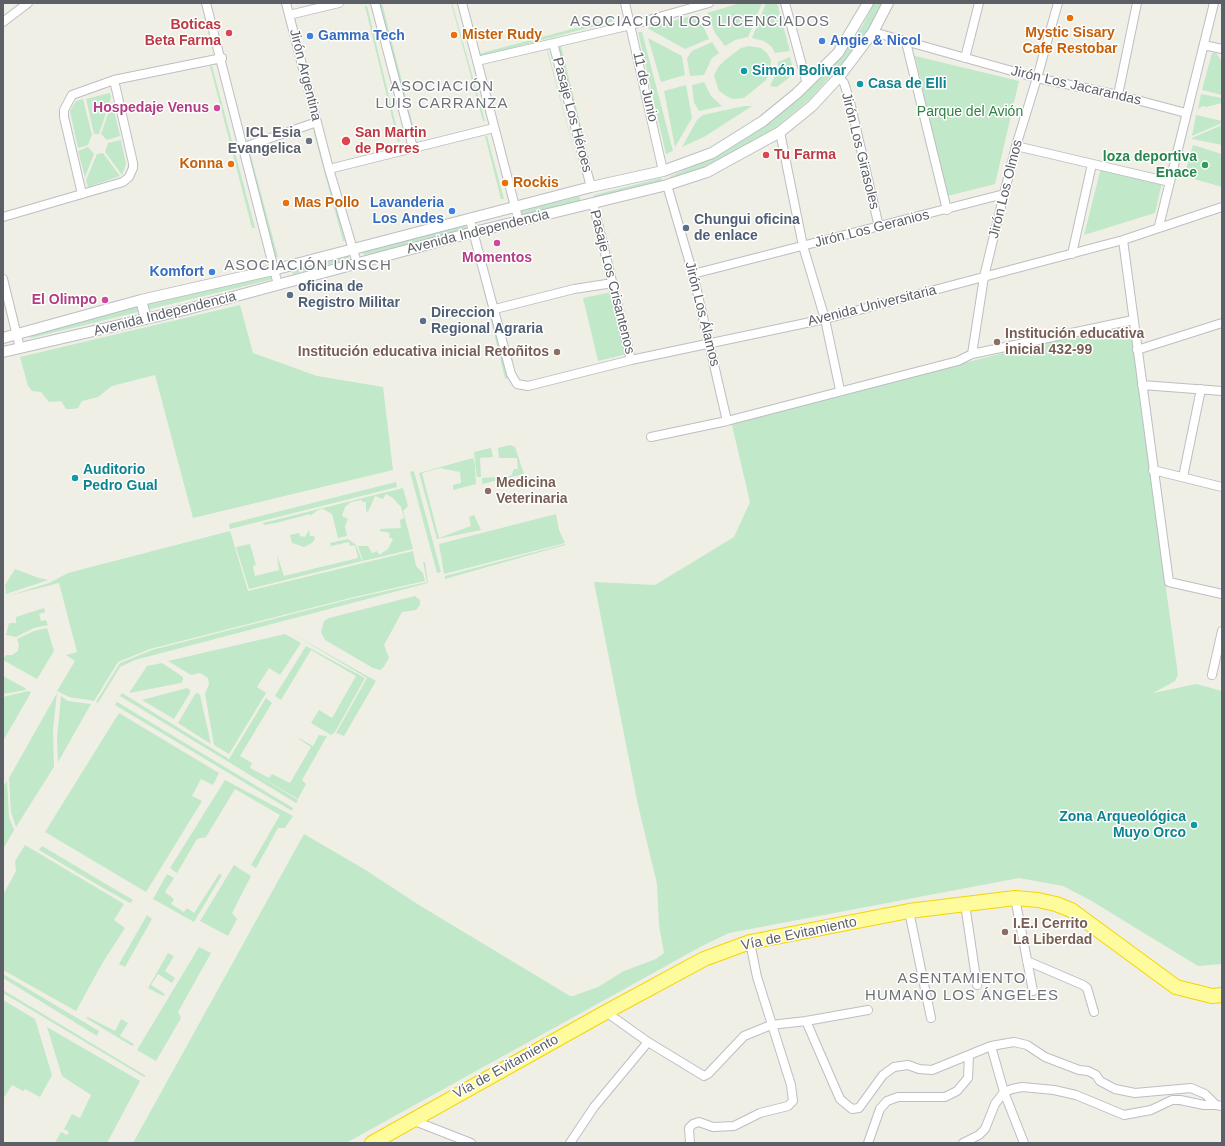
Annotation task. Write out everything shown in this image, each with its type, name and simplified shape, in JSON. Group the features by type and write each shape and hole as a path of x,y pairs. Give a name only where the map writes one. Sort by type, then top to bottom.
{"highway":[{"name":"Vía de Evitamiento","path":"372,1143 704,959 750,942 909,911 1015,898 1038,900 1071,910 1176,987 1212,996 1222,995"}],"street":[{"path":"3,22 28,3"},
{"path":"206,3 222,58 273,270 278,285"},
{"name":"Jirón Argentina","path":"286,3 329,169 357,263"},
{"path":"289,15 339,3"},
{"path":"375,3 413,148"},
{"path":"462,3 519,222"},
{"name":"11 de Junio","path":"625,3 663,171"},
{"path":"477,61 631,25 707,3"},
{"path":"785,3 807,84"},
{"name":"Avenida Independencia","path":"3,338 141,300 273,270 404,235 470,220 591,187 663,171 712,153 729,144 763,121 807,84 838,53 868,3"},
{"name":"Avenida Independencia","path":"3,352 222,300 408,249 667,185 707,172 780,132 812,106 840,77 873,32 888,3"},
{"path":"965,58 979,3"},
{"name":"Jirón Los Olmos","path":"972,354 984,277 1004,194 1016,146 1038,78 1058,3"},
{"path":"1118,95 1137,3"},
{"path":"1159,226 1214,3"},
{"name":"Jirón Los Jacarandas","path":"873,32 1038,78 1118,95 1186,113"},
{"path":"906,42 947,210"},
{"name":"Pasaje Los Héroes","path":"553,43 591,187"},
{"path":"1204,45 1222,49"},
{"path":"82,194 64,117 64,110 72,95 114,80 222,58"},
{"name":"Jirón Los Girasoles","path":"840,77 844,83 850,102 879,227"},
{"path":"3,218 123,182 133,168 114,80"},
{"path":"244,147 317,122"},
{"path":"329,169 494,128"},
{"path":"780,132 804,246 825,319 840,390"},
{"path":"1016,146 1170,182"},
{"path":"1072,254 1092,164"},
{"name":"Jirón Los Álamos","path":"667,185 693,274 727,421"},
{"name":"Jirón Los Geranios","path":"693,274 947,210 1004,194"},
{"name":"Pasaje Los Crisantenos","path":"593,203 631,360"},
{"name":"Avenida Universitaria","path":"495,309 511,374 517,384 528,386 631,360 825,319 1123,240 1159,226 1222,207"},
{"path":"470,220 495,309 574,290 613,283"},
{"path":"404,235 408,249"},
{"path":"1123,240 1132,320 1169,582 1222,594"},
{"path":"3,279 20,348"},
{"path":"218,282 222,300"},
{"path":"141,300 146,319"},
{"path":"651,438 727,421 840,390 958,361 972,354 1132,320"},
{"path":"1137,350 1222,323"},
{"path":"1142,385 1222,391"},
{"path":"1182,477 1201,389"},
{"path":"1153,470 1222,487"},
{"path":"1212,674 1222,631"},
{"path":"1015,898 1033,991"},
{"path":"965,904 977,985"},
{"path":"909,911 931,1018"},
{"path":"690,1143 689,1128 693,1124 699,1122 713,1127 734,1126 760,1113 788,1106 793,1101 791,1085 757,977 750,942"},
{"path":"1027,961 1087,988 1094,1012"},
{"path":"606,1012 648,1042 704,1076 708,1074 744,1036 771,1025 806,1022 868,1010"},
{"path":"806,1022 840,1099 852,1109 859,1108 883,1075 894,1067 908,1065 926,1071 991,1046 1006,1042 1020,1043 1032,1048 1045,1057 1079,1070 1088,1071 1096,1075 1104,1083 1115,1088 1135,1093 1191,1088 1205,1094 1219,1106"},
{"path":"570,1143 594,1107 648,1042"},
{"path":"991,1046 1004,1092 1024,1143"},
{"path":"868,1143 880,1109 887,1101 898,1097 945,1096 957,1091 968,1078 969,1055"},
{"path":"963,1143 979,1135 985,1128 995,1104 1004,1092 1022,1087 1054,1090 1076,1095 1124,1115 1150,1110 1172,1100 1180,1100 1204,1106 1219,1106"},
{"path":"412,1120 470,1143"}],"green space":[{"path":"379,3 382,3 416,137 413,138"},
{"path":"452,3 485,121 483,121"},
{"path":"740,3 762,3 748,37 735,40 725,46 715,33 707,13"},
{"path":"766,3 777,3 790,51 775,53 772,47 764,41 752,38"},
{"path":"874,3 882,3 870,28 854,50 810,99 770,132 729,159 699,173 668,181 671,176 726,151 774,120 813,84 847,47 863,25"},
{"path":"365,6 367,6 400,142 398,142"},
{"path":"698,14 709,39 685,49 647,28"},
{"path":"613,18 614,21 478,57 478,54"},
{"path":"638,32 642,32 673,151 666,154"},
{"path":"648,38 682,56 685,75 661,82"},
{"path":"712,42 719,53 712,58 704,75 690,76 687,58 692,51"},
{"path":"561,46 594,179 591,180 557,47"},
{"path":"749,46 761,48 767,53 771,60 770,72 766,80 744,98 733,99 719,91 714,76 718,67 725,60 741,48"},
{"path":"547,51 548,51 582,181"},
{"path":"1212,53 1216,53 1222,62 1222,95 1202,90"},
{"name":"Parque del Avión","path":"915,56 1019,81 995,184 947,196"},
{"path":"790,57 794,74 777,87 770,86 778,70 778,62"},
{"path":"210,66 212,66 255,228 252,228"},
{"path":"704,82 711,96 722,106 699,111 694,102 692,85"},
{"path":"686,85 692,118 675,147 664,91"},
{"path":"110,93 111,98 99,134 94,134 86,99"},
{"path":"1201,94 1222,98 1222,103 1206,107 1203,106 1198,109"},
{"path":"83,99 92,135 88,145 78,148 70,111 76,101"},
{"path":"112,102 120,136 107,140 101,134"},
{"path":"744,106 752,106 704,137 682,147 697,120 703,115"},
{"path":"1196,115 1222,121 1222,123 1192,136"},
{"path":"1222,125 1222,145 1192,139 1192,138"},
{"path":"315,129 345,241 343,241 313,130"},
{"path":"485,136 487,136 504,199 501,199"},
{"path":"121,140 126,164 122,175 105,152 108,143"},
{"path":"248,145 278,257 275,258 246,146"},
{"name":"loza deportiva Enace","path":"1193,145 1222,154 1222,187 1184,176"},
{"path":"88,147 94,154 85,177 78,151"},
{"path":"103,153 120,176 88,187 86,180 97,154"},
{"path":"1101,168 1162,183 1155,213 1084,235"},
{"path":"661,178 664,181 594,199 593,198 594,195"},
{"path":"580,197 580,202 521,214 522,211"},
{"path":"466,225 467,231 365,255 362,253 365,250"},
{"path":"473,247 509,378 507,379 505,378"},
{"path":"348,255 349,258 347,260 294,274 290,271 290,269"},
{"path":"269,274 272,277 270,280 31,338 27,335 29,333"},
{"path":"612,292 627,354 598,361 583,298"},
{"path":"240,305 253,353 317,376 383,387 393,470 193,518 155,375 112,386 98,397 82,401 78,408 72,409 66,409 61,401 49,402 41,392 32,391 28,386 20,357"},
{"path":"1124,323 1132,328 1140,402 1178,675 1175,681 1153,693 1196,684 1222,691 1222,964 1198,966 1090,900 1063,886 1019,878 729,933 702,946 346,1143 133,1143 304,834 364,869 419,905 570,996 598,987 624,971 656,959 664,953 659,925 657,884 638,805 594,582 655,585 734,537 750,502 731,421"},
{"path":"510,445 515,447 524,474 482,484 482,478 511,476 514,469 518,469 517,458 499,458 498,448"},
{"path":"491,448 493,457 480,458 481,477 477,477 474,452"},
{"path":"473,458 475,464 476,484 453,490 453,485 461,483 460,472 440,468 422,473 439,538 471,526 469,517 474,515 481,530 437,539 419,473"},
{"path":"414,471 441,572 437,573 410,472"},
{"path":"396,482 397,487 230,529 229,524"},
{"path":"403,488 408,506 403,511 413,549 363,561 358,546 368,546 372,553 377,551 379,555 388,549 393,539 389,537 390,533 380,531 380,529 401,528 400,520 404,518 401,507 393,498 386,494 383,499 375,496 368,512 366,511 366,502 362,502 362,500 351,502 345,507 342,516 348,519 345,526 347,536 338,538 332,514 323,509 318,510 310,516 310,514 264,525 263,523"},
{"path":"556,514 559,530 565,543 444,574 439,544"},
{"path":"309,530 310,536 314,536 315,539 312,543 304,547 292,543 290,535 299,533 300,536 305,537"},
{"path":"230,531 248,591 413,551 416,566 423,573 425,581 350,598 150,649 118,662 94,701 69,697 57,691 75,661 66,655 77,652 59,583 8,596 49,583 68,573"},
{"path":"348,539 356,545 362,561 249,589 236,547 250,544 256,565 253,566 255,576 279,570 277,555 284,576 358,558 355,545 350,546 349,542 331,546 330,543"},
{"path":"565,545 445,579 445,576"},
{"path":"423,562 425,562 428,583 135,660 120,667 98,703 96,702 120,663 152,650 351,599 427,582"},
{"path":"15,569 48,580 6,594 5,585"},
{"path":"415,596 420,600 420,605 416,610 402,612 384,645 389,658 380,670 373,668 325,640 321,632 324,621 329,618"},
{"path":"44,608 45,612 39,614 41,621 46,620 48,625 34,628 16,637 6,635 9,623 16,623 16,617"},
{"path":"47,628 54,651 37,679 3,660 6,655 12,655 18,651 19,645 17,639 34,631"},
{"path":"291,633 376,681 344,736 336,733 367,678"},
{"path":"285,634 301,643 280,675 269,668 257,687 266,693 229,754 214,745 205,694 209,684 208,678 200,673 191,675 168,661"},
{"path":"306,646 365,678 335,732 331,735 311,723 319,710 332,718 356,676 311,650 281,700 275,696"},
{"path":"162,663 183,677 181,683 129,693 147,666"},
{"path":"3,676 25,688 26,690 3,694"},
{"path":"187,688 190,690 190,693 174,719 142,700"},
{"path":"28,691 31,692 3,741 3,697"},
{"path":"57,693 53,730 54,767 16,827 11,812 9,778"},
{"path":"122,693 229,759 266,698 272,703 240,756 252,763 250,768 269,778 272,774 290,783 311,747 299,738 313,746 319,735 327,736 302,780 306,784 298,799 252,772 298,800 296,803 120,696"},
{"path":"198,693 200,695 211,744 178,723 195,694"},
{"path":"61,696 68,701 91,704 58,762 57,739"},
{"path":"117,702 293,808 292,811 115,705"},
{"path":"119,713 219,773 213,785 201,779 192,796 202,801 146,892 45,832"},
{"path":"225,780 293,816 285,828 278,828 256,868 251,865 280,815 235,789 206,837 197,839 177,873 170,868"},
{"path":"7,781 9,817 14,830 3,849 3,787"},
{"path":"25,845 124,904 114,920 125,928 103,962 76,1011 3,970 3,895 16,871 15,861"},
{"path":"42,846 133,900 130,903 39,850"},
{"path":"234,865 251,876 232,913 237,919 228,936 200,921"},
{"path":"167,874 174,878 165,892 174,899 171,904 184,912 187,908 194,913 219,874 222,875 194,922 153,899"},
{"path":"147,915 152,919 125,967 119,964"},
{"path":"199,947 211,953 178,1012 181,1018 156,1061 137,1050"},
{"path":"168,953 174,956 165,971 175,978 172,983 158,974 151,985 165,994 163,996 148,988"},
{"path":"3,974 99,1031 97,1036 3,978"},
{"path":"3,990 146,1076 144,1077 3,993"},
{"path":"3,1000 35,1019 52,1075 40,1097 25,1089 23,1091 12,1085 3,1099"},
{"path":"88,1017 115,1031 121,1019 128,1023 120,1036 134,1044 132,1046 86,1018"},
{"path":"47,1027 140,1081 107,1143 55,1143 61,1132 67,1135 69,1132 64,1129 72,1114 80,1118 91,1095 62,1076"}],"place":[{"name":"Mystic Sisary Cafe Restobar","path":"1070,18"},
{"name":"Boticas Beta Farma","path":"229,33"},
{"name":"Mister Rudy","path":"454,35"},
{"name":"Gamma Tech","path":"310,36"},
{"name":"Angie & Nicol","path":"822,41"},
{"name":"Simón Bolivar","path":"744,71"},
{"name":"Casa de Elli","path":"860,84"},
{"name":"Hospedaje Venus","path":"217,108"},
{"name":"ICL Esia Evangelica","path":"309,141"},
{"name":"San Martin de Porres","path":"346,141"},
{"name":"Tu Farma","path":"766,155"},
{"name":"Konna","path":"231,164"},
{"name":"loza deportiva Enace","path":"1205,165"},
{"name":"Rockis","path":"505,183"},
{"name":"Mas Pollo","path":"286,203"},
{"name":"Lavanderia Los Andes","path":"452,211"},
{"name":"Chungui oficina de enlace","path":"686,228"},
{"name":"Momentos","path":"497,243"},
{"name":"Komfort","path":"212,272"},
{"name":"oficina de Registro Militar","path":"290,295"},
{"name":"El Olimpo","path":"105,300"},
{"name":"Direccion Regional Agraria","path":"423,321"},
{"name":"Institución educativa inicial 432-99","path":"997,342"},
{"name":"Institución educativa inicial Retoñitos","path":"557,352"},
{"name":"Auditorio Pedro Gual","path":"75,478"},
{"name":"Medicina Veterinaria","path":"488,491"},
{"name":"Zona Arqueológica Muyo Orco","path":"1194,825"},
{"name":"I.E.I Cerrito La Liberdad","path":"1005,932"}],"district":[{"name":"ASOCIACIÓN LOS LICENCIADOS","path":"700,22"},
{"name":"ASOCIACIÓN LUIS CARRANZA","path":"442,96"},
{"name":"ASOCIACIÓN UNSCH","path":"308,266"},
{"name":"ASENTAMIENTO HUMANO LOS ÁNGELES","path":"962,988"}]}
